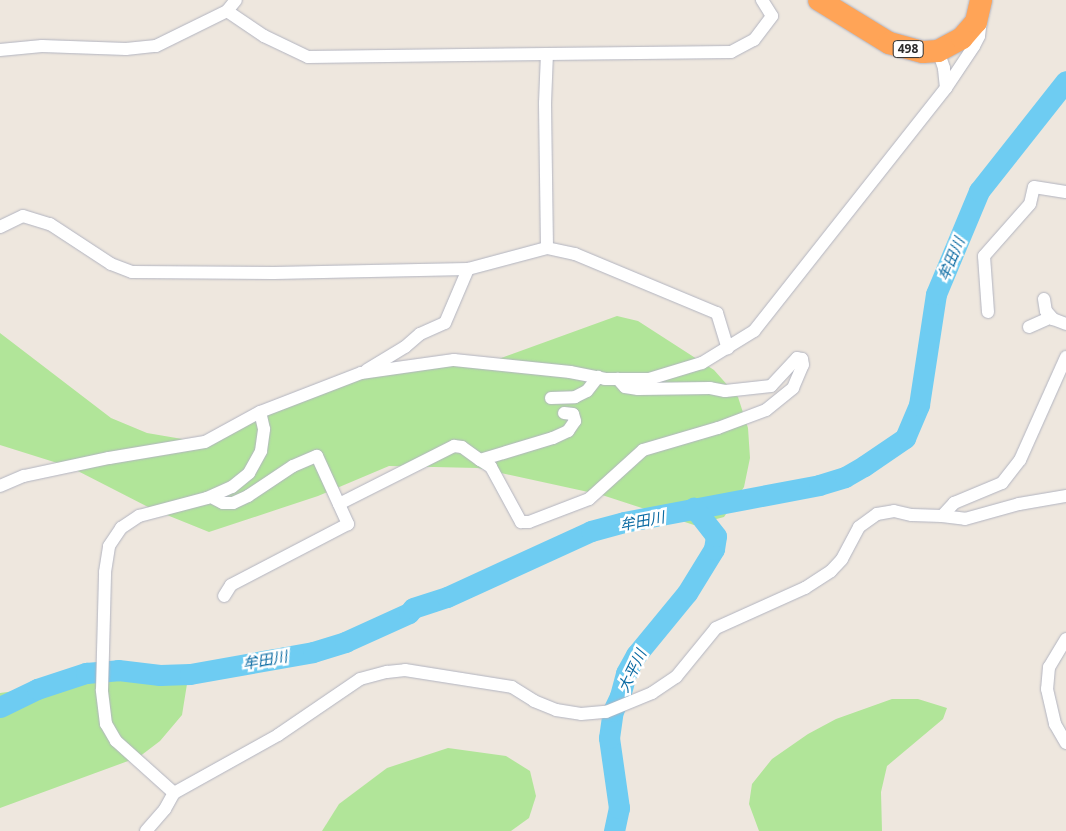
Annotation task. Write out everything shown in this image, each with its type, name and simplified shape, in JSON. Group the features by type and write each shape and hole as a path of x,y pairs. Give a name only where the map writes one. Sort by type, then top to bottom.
{"highway":[{"name":"498","path":"819,0 889,43 923,52 938,51 962,38 976,22 980,5"}],"street":[{"path":"0,50 42,46 126,49 156,46 227,11 236,0"},
{"path":"227,11 264,36 308,57 731,52 754,40 772,16 762,0"},
{"path":"361,374 454,360 618,379 648,379 702,363 728,348 754,330 946,88 979,36 982,25 980,5"},
{"path":"938,51 944,68 946,88"},
{"path":"547,54 545,103 547,248"},
{"path":"988,312 984,256 1030,204 1034,187 1066,192"},
{"path":"0,227 23,216 50,224 111,264 132,272 274,273 468,269 547,248 576,254 705,306 717,313 728,348"},
{"path":"0,486 24,476 109,458 205,442 260,412 361,374 405,347 420,334 445,323 468,269"},
{"path":"1044,299 1046,311 1051,317 1066,324"},
{"path":"1029,327 1051,317"},
{"path":"942,516 954,503 1002,483 1020,460 1066,357"},
{"path":"339,504 454,446 462,447 492,467 520,522 529,522 589,498 643,450 718,428 766,410 793,388 804,365 802,359 797,358 771,386 746,389 625,388 618,379"},
{"path":"552,398 576,397 587,391 598,377"},
{"path":"174,793 116,742 106,724 102,690 105,572 109,546 121,528 139,516 212,497 232,487 249,473 261,451 264,429 260,412"},
{"path":"480,460 553,438 568,431 575,421 573,414 564,413"},
{"path":"212,497 223,503 233,503 248,496 293,466 317,456 348,524 231,585 224,596"},
{"path":"146,831 165,809 174,793 278,735 360,679 404,670 512,687 556,710 581,714 606,712 652,693 676,677 716,628 805,588 831,571 842,559 859,527 878,514 894,511 912,515 965,519 1019,504 1066,496"},
{"path":"1066,639 1049,667 1047,689 1055,724 1066,744"}],"green space":[{"path":"617,316 638,321 714,370 738,397 748,428 750,458 744,487 724,517 694,525 602,495 478,468 389,466 318,496 209,532 152,509 70,467 0,445 0,333 111,418 147,433 188,440 227,435 343,374 493,361"},
{"path":"105,667 156,671 174,676 187,684 182,715 160,741 139,757 0,808 0,693 38,688 74,679"},
{"path":"892,699 918,699 947,708 943,719 887,766 881,792 882,831 759,831 749,804 752,784 772,759 808,734 836,719"},
{"path":"448,748 506,756 530,771 536,796 529,818 511,831 322,831 339,804 387,768"}],"waterway":[{"name":"牟田川","path":"0,707 37,689 86,673 118,670 160,675 190,674 313,652 345,642 409,613 413,608 447,597 591,531 624,522 819,485 845,477 864,466 905,438 919,405 936,294 979,191 1066,81"},
{"name":"大平川","path":"614,831 619,808 609,738 613,711 620,696 626,673 636,655 687,593 714,549 716,536 694,508"}]}
